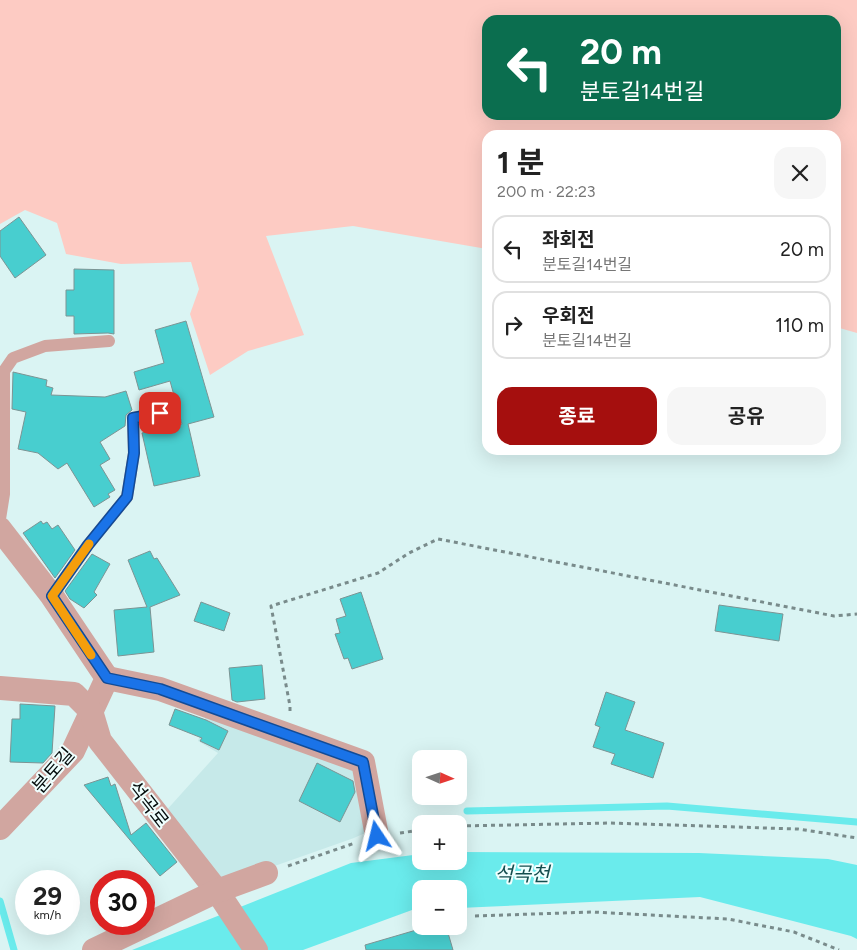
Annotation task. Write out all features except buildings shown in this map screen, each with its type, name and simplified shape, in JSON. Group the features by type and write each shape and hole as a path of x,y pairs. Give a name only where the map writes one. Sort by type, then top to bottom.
{"street":[{"path":"0,529 52,596 107,678 160,689 363,762 377,836"},
{"name":"분토길","path":"0,828 73,751 107,678"},
{"path":"0,688 74,694 91,710"},
{"name":"석곡로","path":"91,710 100,741 223,900 256,950"},
{"path":"94,950 223,900 266,873"}],"lane":[{"path":"0,519 4,494 2,370 13,358 45,346 109,341"},
{"path":"52,596 88,545 127,497 134,453 133,418 160,413"}],"path":[{"path":"288,735 290,706 271,606 378,573 409,552 438,539 834,616 857,614"},
{"path":"467,826 610,823 798,829 857,838"},
{"path":"266,873 377,836 412,831"},
{"path":"475,916 592,912 728,919 794,932 839,950"}],"shaded area":[{"path":"0,0 857,0 857,333 841,328 841,130 482,130 482,248 353,226 266,236 304,335 248,351 210,375 190,314 199,289 191,262 121,264 66,254 57,223 25,210 0,224"},
{"path":"208,710 359,767 365,833 235,880 223,880 164,813 218,753 198,741"}],"water":[{"name":"석곡천","path":"467,852 699,853 828,859 857,865 857,939 700,897 467,908 467,880 412,880 412,910 303,950 132,950 351,863 412,855 412,870 467,870"}],"waterway":[{"path":"467,811 667,806 857,822"},
{"path":"0,901 14,950"}],"slow traffic":[{"path":"89,544 52,596 91,655"}],"route":[{"path":"160,413 133,418 134,453 127,497 88,545 52,596 107,678 160,689 363,762 377,836"}]}
